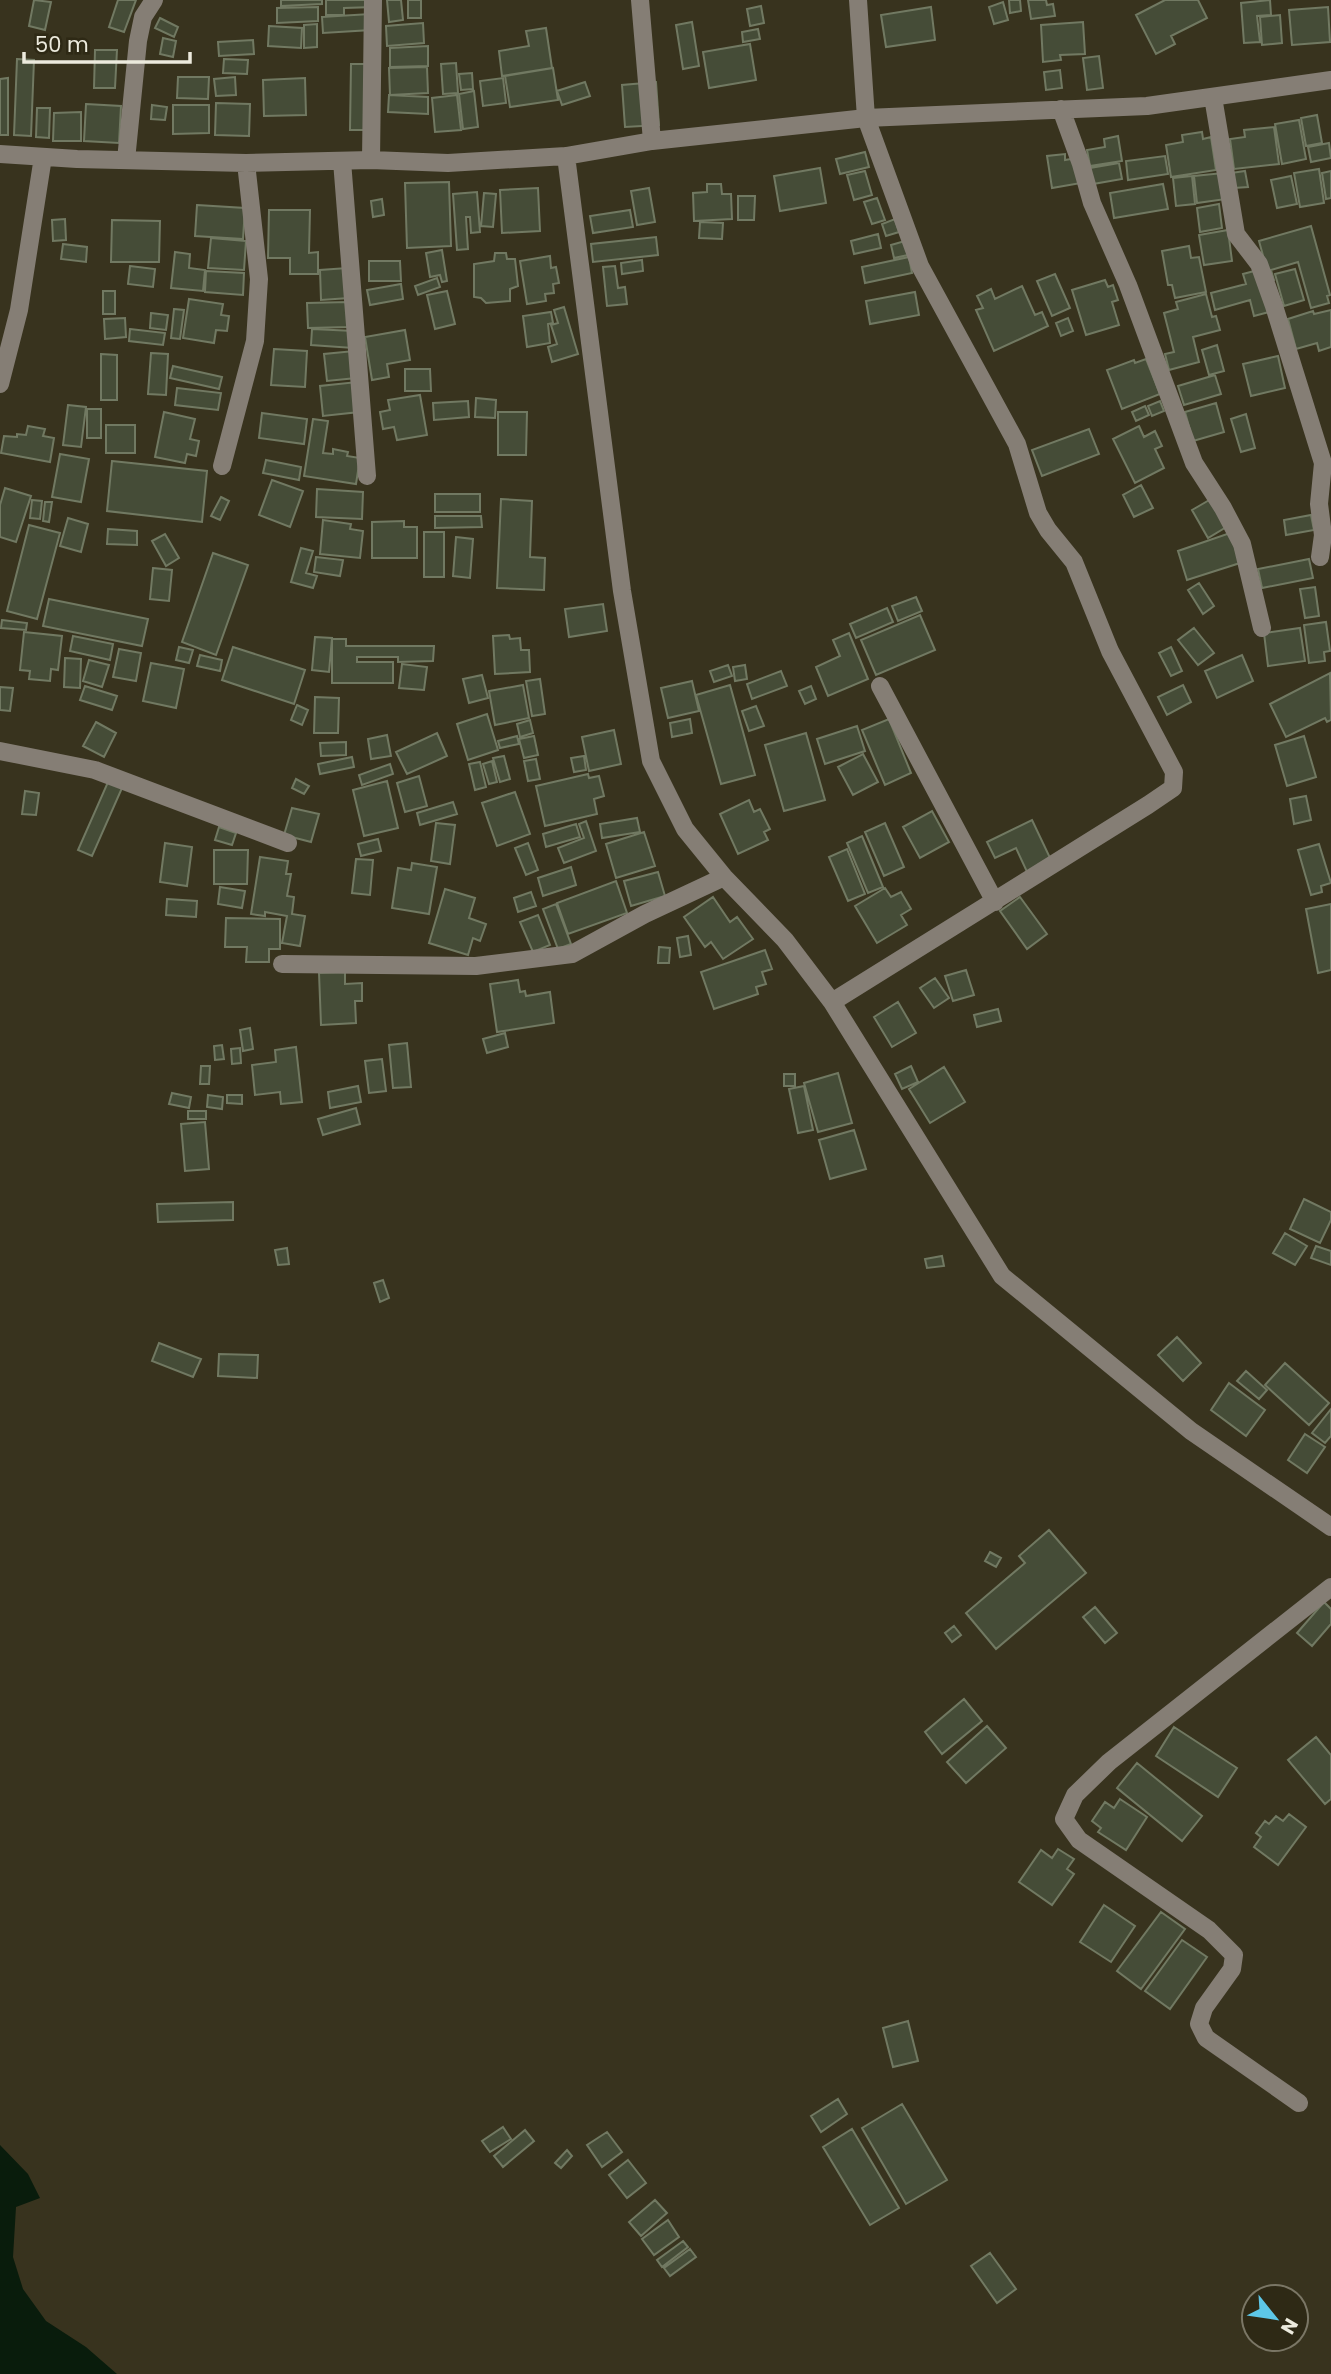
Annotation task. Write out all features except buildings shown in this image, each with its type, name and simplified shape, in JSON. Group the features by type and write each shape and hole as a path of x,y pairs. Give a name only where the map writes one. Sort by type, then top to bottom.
{"street":[{"path":"126,160 138,41 144,17 154,0"},
{"path":"371,160 373,0"},
{"path":"640,0 652,141"},
{"path":"832,1002 1173,788 1174,772 1110,651 1074,562 1038,513 1017,444 920,266 866,118 858,0"},
{"path":"0,154 246,163 371,160 448,163 566,156 652,141 866,118 1147,106 1331,80"},
{"path":"1213,97 1236,234 1258,264 1275,306 1323,463 1319,504 1323,535 1320,557"},
{"path":"1061,109 1082,164 1092,203 1128,285 1194,463 1242,544 1262,628"},
{"path":"566,156 622,591 651,761 685,829 724,877 785,940 832,1002 1002,1276 1191,1431 1331,1527"},
{"path":"0,384 19,310 43,157"},
{"path":"342,161 367,476"},
{"path":"222,466 255,341 259,279 246,163"},
{"path":"880,686 995,902"},
{"path":"0,751 94,770 288,843"},
{"path":"282,964 476,966 572,954 645,914 724,877"},
{"path":"1299,2103 1206,2038 1199,2024 1203,2008 1232,1969 1234,1955 1209,1930 1079,1840 1064,1819 1075,1795 1108,1762 1331,1587"}],"shaded area":[{"path":"0,2145 28,2174 40,2198 16,2207 13,2257 23,2289 46,2321 86,2347 117,2374 0,2374"}]}
